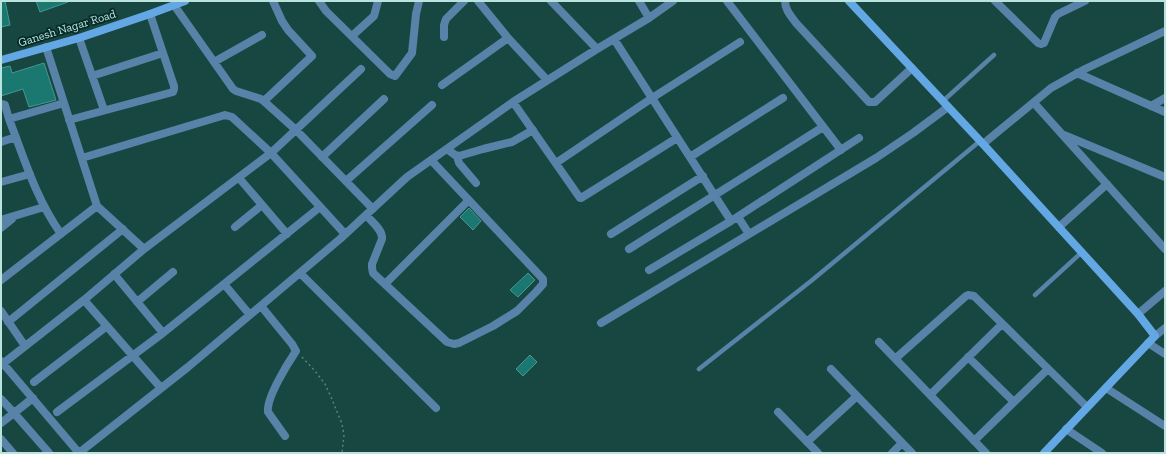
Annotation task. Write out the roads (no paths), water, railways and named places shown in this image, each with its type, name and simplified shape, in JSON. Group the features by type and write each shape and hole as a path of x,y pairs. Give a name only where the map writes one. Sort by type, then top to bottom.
{"street":[{"path":"264,101 312,56 288,30 273,1"},
{"path":"320,1 326,11 393,76 396,75 412,53 416,14 419,1"},
{"path":"352,36 374,16 378,1"},
{"path":"444,37 444,25 446,19 464,1"},
{"path":"478,1 508,38 547,80"},
{"path":"551,1 597,49"},
{"path":"639,1 649,18"},
{"path":"361,69 271,153 144,249 84,300 2,363 79,453 188,367 261,306 345,234 407,177 513,102 649,18 673,1"},
{"path":"727,1 841,150"},
{"path":"785,1 788,12 796,23 869,102 875,102 912,68"},
{"path":"849,1 982,142 1138,314 1155,336"},
{"path":"995,1 1038,43 1041,44 1044,43 1055,17 1058,14 1085,1"},
{"path":"179,3 214,62 231,86 236,91 264,101 296,130 373,208"},
{"name":"Ganesh Nagar Road","path":"1,60 78,38 179,3"},
{"path":"69,120 173,92 174,86 150,14"},
{"path":"982,142 1034,103 1051,88 1077,73 1165,31"},
{"path":"214,62 262,36"},
{"path":"78,38 104,110"},
{"path":"442,85 508,38"},
{"path":"614,39 715,195 749,234"},
{"path":"556,163 652,98 740,42"},
{"path":"46,47 98,206 144,249"},
{"path":"92,76 163,53"},
{"path":"1077,73 1165,112"},
{"path":"690,157 783,98"},
{"path":"1151,106 1165,98"},
{"path":"322,157 384,99"},
{"path":"513,102 578,197 581,198 677,138"},
{"path":"9,119 64,103"},
{"path":"1034,103 1165,249"},
{"path":"1,104 5,105 30,174 44,207 61,234"},
{"path":"601,323 876,158 913,133 945,104"},
{"path":"346,181 432,105"},
{"path":"82,158 225,115 232,117 271,153 345,234"},
{"path":"629,249 823,126"},
{"path":"457,156 512,142 533,130"},
{"path":"1062,134 1165,177"},
{"path":"1,142 16,137"},
{"path":"649,270 735,219 859,138"},
{"path":"447,149 457,156 459,163 476,183"},
{"path":"366,215 381,232 382,236 372,268 373,273 447,342 454,344 493,326 517,311 543,284 543,279 431,160"},
{"path":"1,182 30,174"},
{"path":"611,234 703,176"},
{"path":"239,178 287,234"},
{"path":"1059,227 1107,184"},
{"path":"385,284 469,200"},
{"path":"235,227 262,205"},
{"path":"1,280 98,206"},
{"path":"1,220 44,207"},
{"path":"57,412 163,333 320,207"},
{"path":"1,228 18,215"},
{"path":"8,322 123,230"},
{"path":"137,302 173,272"},
{"path":"300,273 436,408"},
{"path":"114,274 163,333"},
{"path":"224,284 250,315"},
{"path":"1138,314 1165,291"},
{"path":"896,358 968,295 974,296 1087,407"},
{"path":"84,300 161,388"},
{"path":"261,306 296,351 279,380 268,404 268,412 285,436"},
{"path":"1,311 25,346"},
{"path":"930,395 1002,324"},
{"path":"34,382 107,326"},
{"path":"1044,453 1148,343 1165,328"},
{"path":"879,342 986,453"},
{"path":"1148,343 1165,354"},
{"path":"968,357 1014,402"},
{"path":"831,369 912,453"},
{"path":"974,441 1048,369"},
{"path":"1106,388 1165,426"},
{"path":"807,442 857,396"},
{"path":"1,423 33,398"},
{"path":"1,399 49,453"},
{"path":"778,412 818,453"},
{"path":"1066,429 1102,453"},
{"path":"1,439 13,453"},
{"path":"892,453 902,443"}],"lane":[{"path":"945,104 994,55"},
{"path":"699,369 812,280 982,142"},
{"path":"1035,295 1082,252"}]}
